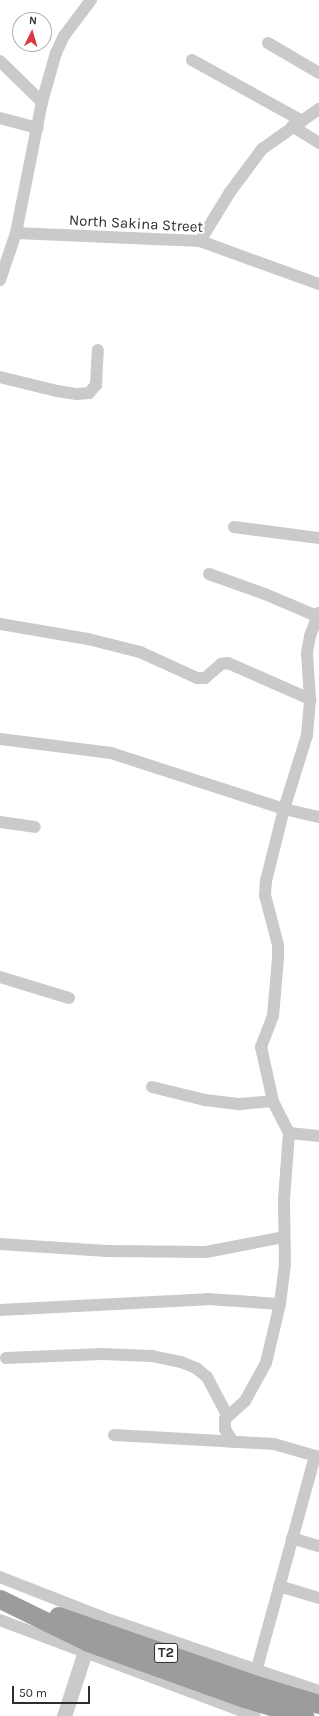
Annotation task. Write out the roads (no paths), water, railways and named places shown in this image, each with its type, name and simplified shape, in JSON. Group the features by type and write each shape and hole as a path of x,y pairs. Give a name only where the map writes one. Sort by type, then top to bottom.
{"highway":[{"name":"T2","path":"6,1601 65,1624 255,1678 319,1704"},
{"name":"T2","path":"65,1624 85,1650 304,1716"}],"street":[{"path":"0,280 4,253 16,233 42,102 56,53 64,36 91,0"},
{"path":"268,43 319,72"},
{"path":"192,60 297,123 319,143"},
{"path":"0,61 42,102"},
{"path":"200,241 230,192 262,149 319,109"},
{"path":"0,118 38,128"},
{"name":"North Sakina Street","path":"16,233 200,241 319,284"},
{"path":"0,377 57,391 77,394 90,393 96,385 98,350"},
{"path":"234,527 319,538"},
{"path":"209,574 265,594 318,616 307,653 313,737 284,809 266,881 265,895 278,946 273,1016 261,1047 273,1101 289,1132 284,1199 285,1266 280,1304 266,1363 260,1379 245,1401 227,1414"},
{"path":"0,624 88,639 140,652 198,678 205,678 221,664 228,663 310,699"},
{"path":"0,739 111,754 284,809 319,817"},
{"path":"0,822 35,827"},
{"path":"0,977 70,998"},
{"path":"152,1087 205,1100 240,1104 273,1101"},
{"path":"289,1132 319,1136"},
{"path":"0,1244 107,1251 206,1252 284,1237"},
{"path":"0,1310 207,1299 280,1304"},
{"path":"6,1358 102,1354 152,1356 181,1362 196,1368 207,1377 227,1414 225,1429 233,1442"},
{"path":"114,1435 274,1444 317,1456 292,1538 255,1678"},
{"path":"292,1538 319,1546"},
{"path":"0,1577 255,1678 319,1691"},
{"path":"280,1586 319,1598"},
{"path":"1,1621 85,1650 255,1716"},
{"path":"64,1716 85,1650"}]}
